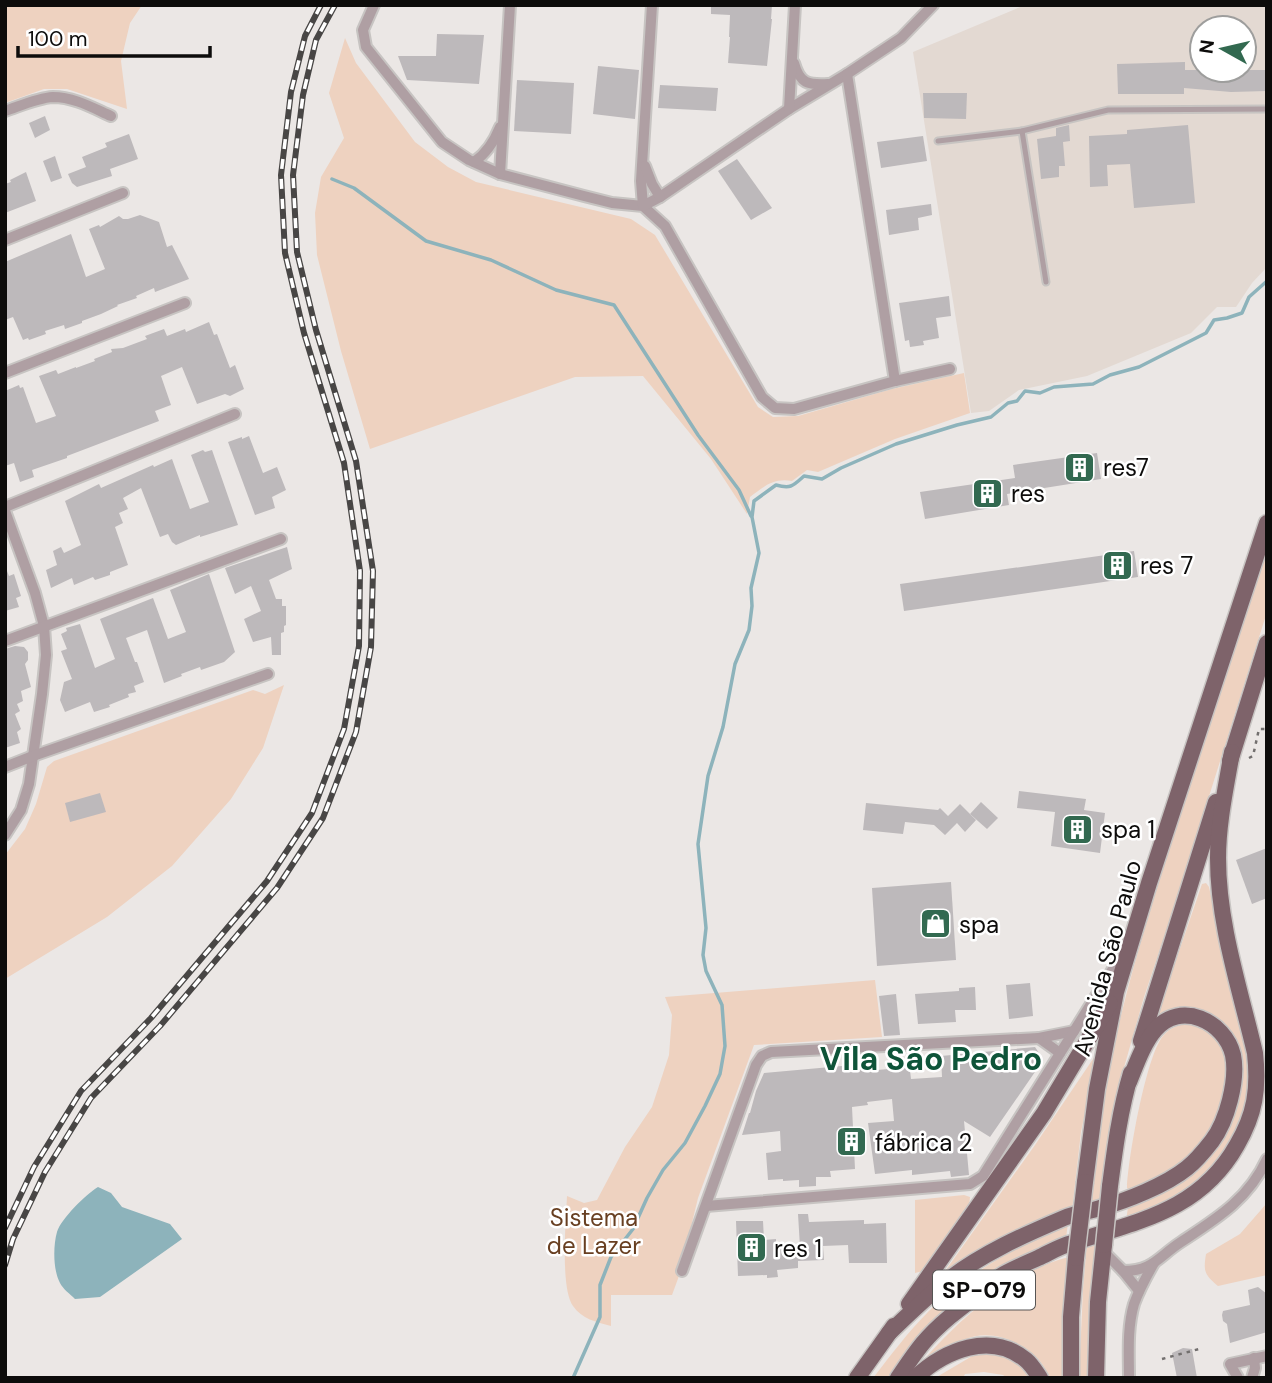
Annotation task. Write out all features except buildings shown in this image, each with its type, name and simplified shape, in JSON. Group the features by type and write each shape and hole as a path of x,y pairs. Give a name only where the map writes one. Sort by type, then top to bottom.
{"main road":[{"name":"Avenida São Paulo","path":"1071,1378 1071,1317 1076,1258 1097,1089 1117,980 1267,523"},
{"path":"1096,1378 1101,1244 1117,1132 1129,1082 1186,892 1267,643"},
{"name":"SP-079","path":"898,1378 922,1344 950,1317 1003,1275 1068,1244 1101,1244 1120,1229 1161,1213 1192,1196 1213,1180 1229,1161 1252,1114 1257,1092 1255,1053 1224,920 1219,875 1220,828 1233,752"},
{"name":"SP-079","path":"857,1378 1044,1113 1117,980"},
{"name":"SP-079","path":"889,1333 947,1280 986,1254 1074,1214 1100,1208 1164,1183 1187,1168 1213,1139 1224,1118 1231,1096 1233,1055 1227,1040 1215,1026 1192,1016 1179,1017 1156,1028 1129,1082"},
{"name":"SP-079","path":"915,1378 954,1351 982,1344 1007,1349 1027,1361 1040,1378"}],"street":[{"path":"374,5 363,30 366,47 442,142 500,174 612,203 643,206 901,38 933,5"},
{"path":"500,174 510,5"},
{"path":"652,5 641,181 643,206 665,226 762,397 775,408 794,409 950,369"},
{"path":"789,109 795,5"},
{"path":"792,57 797,75 804,81 814,85 830,84"},
{"path":"847,74 895,381"},
{"path":"5,111 53,97 78,102 111,116"},
{"path":"474,162 483,156 495,140 504,117"},
{"path":"643,157 646,171 660,197"},
{"path":"5,240 122,192"},
{"path":"5,373 185,303"},
{"path":"5,835 21,810 29,784 46,655 44,626 35,593 5,509 235,414"},
{"path":"5,641 281,540"},
{"path":"5,767 268,674"},
{"path":"706,1206 970,1184 982,1176 1074,1031 1117,980"},
{"path":"682,1271 756,1065 762,1056 771,1052 1039,1038 1074,1031"},
{"path":"1039,1038 1060,1053"},
{"path":"1123,1271 1141,1270 1154,1263 1169,1250 1223,1215 1255,1180 1267,1159"},
{"path":"1101,1244 1139,1291"},
{"path":"1129,1378 1130,1322 1139,1291 1154,1263"},
{"path":"1238,1378 1230,1364 1267,1356"},
{"path":"1252,1378 1254,1359"}],"lane":[{"path":"938,141 1022,131 1108,110 1267,109"},
{"path":"1022,131 1046,282"}],"path":[{"path":"1249,758 1253,756 1259,729 1267,729"},
{"path":"1162,1359 1199,1349"}],"shaded area":[{"path":"1025,5 1267,5 1267,267 1236,307 1217,307 1191,333 1087,376 1019,390 989,411 971,413 913,52"}],"green space":[{"path":"5,5 142,5 130,23 121,61 127,109 67,89 44,89 5,103"},
{"path":"345,38 356,63 415,142 448,167 476,182 631,219 655,235 758,407 773,417 798,416 892,389 964,373 970,413 895,439 818,472 807,470 792,481 770,484 750,497 747,514 711,459 643,376 575,377 370,449 341,351 317,255 315,213 321,177 344,138 329,93"},
{"path":"1267,550 1267,612 1144,997 1123,1071 1108,1142 1101,1200 1091,1201 1103,1104 1129,985 1170,847"},
{"path":"284,685 263,748 231,799 172,866 107,917 5,979 5,855 25,829 47,767 54,761 253,690 265,694"},
{"path":"1206,883 1246,1045 1250,1072 1241,1124 1216,1166 1180,1196 1126,1221 1128,1207 1196,1169 1239,1065 1237,1043 1218,1019 1207,1014 1157,1016 1202,884"},
{"name":"Sistema de Lazer","path":"875,980 882,1037 754,1045 698,1198 672,1295 611,1295 611,1326 581,1314 573,1306 566,1284 567,1196 584,1203 597,1200 625,1147 652,1107 669,1055 672,1015 665,997"},
{"path":"1192,1023 1219,1039 1226,1056 1227,1078 1219,1118 1205,1141 1187,1161 1159,1178 1129,1190 1128,1174 1134,1132 1150,1064 1163,1036 1169,1030"},
{"path":"1097,1053 1081,1132 1072,1210 933,1288 1035,1145"},
{"path":"964,1195 970,1197 969,1206 927,1270 915,1273 915,1200"},
{"path":"1267,1203 1267,1275 1218,1286 1206,1273 1206,1254 1240,1234"},
{"path":"1068,1223 1066,1238 910,1350 888,1378 873,1378 943,1298 1012,1251"},
{"path":"1098,1239 1089,1378 1079,1378 1087,1243"},
{"path":"1069,1257 1062,1326 1064,1378 1050,1378 1031,1352 1013,1341 983,1335 956,1344 908,1378 960,1322 1001,1289 1045,1265"},
{"path":"991,1354 1013,1362 1031,1378 1007,1378 984,1372 965,1374 963,1378 935,1378 974,1355"}],"water":[{"path":"98,1187 111,1193 122,1207 170,1224 182,1239 100,1297 75,1299 63,1287 56,1272 54,1258 57,1232 69,1214"}],"waterway":[{"path":"332,179 354,188 426,241 491,260 556,290 614,305 698,435 739,490 751,516"},
{"path":"573,1378 600,1317 600,1285 611,1257 633,1229 663,1170 685,1143 720,1074 725,1046 722,1005 706,971 703,955 706,928 698,844 708,776 723,727 735,664 749,630 751,588 759,553 752,517 754,501 776,485 792,486 804,476 822,479 896,444 991,417 1008,403 1017,401 1025,391 1040,393 1054,387 1093,384 1110,375 1139,367 1206,333 1214,320 1242,313 1249,297 1267,281"}],"railway":[{"path":"5,1228 34,1167 81,1091 151,1018 267,881 312,813 344,729 359,646 360,571 344,463 304,333 285,253 281,175 291,92 305,36 321,5"},
{"path":"5,1265 13,1239 45,1172 91,1098 160,1026 277,888 323,818 356,732 371,647 373,571 356,461 316,330 297,252 293,175 303,95 316,40 335,5"}],"place":[{"name":"res7","path":"1080,467"},
{"name":"res","path":"988,493"},
{"name":"res 7","path":"1117,565"},
{"name":"spa 1","path":"1078,829"},
{"name":"spa","path":"936,924"},
{"name":"fábrica 2","path":"852,1142"},
{"name":"res 1","path":"751,1248"}],"district":[{"name":"Vila São Pedro","path":"931,1059"}]}
